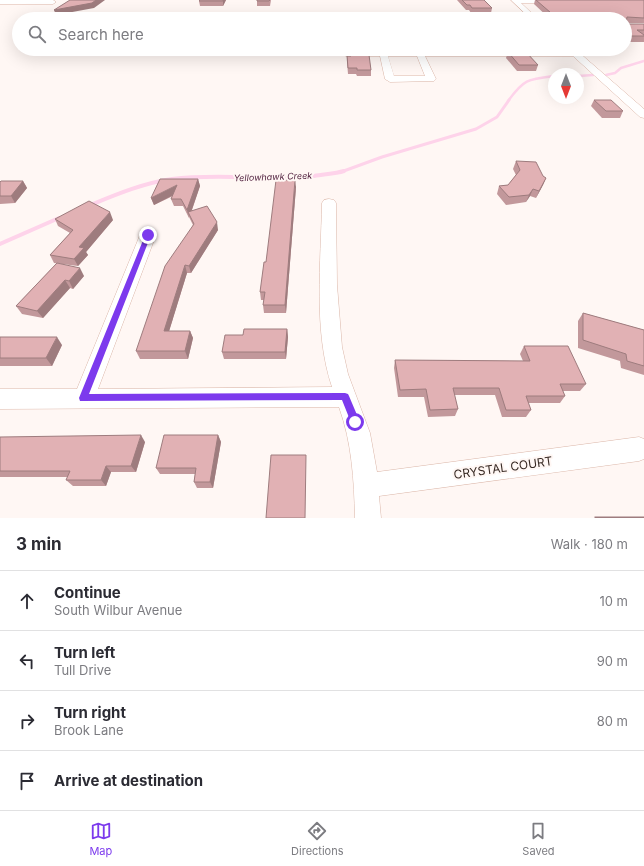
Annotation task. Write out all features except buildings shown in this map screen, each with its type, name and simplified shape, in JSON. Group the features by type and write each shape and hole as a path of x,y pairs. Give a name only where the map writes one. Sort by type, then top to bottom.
{"street":[{"path":"515,1 561,1"},
{"path":"515,1 527,12"},
{"path":"0,2 53,2"},
{"path":"384,56 390,79 431,79 421,56"},
{"path":"579,56 644,115"},
{"path":"631,103 644,103"},
{"path":"329,203 330,320 336,369 355,422 362,451 368,518"},
{"path":"84,398 148,235"},
{"path":"0,399 345,396"},
{"name":"CRYSTAL COURT","path":"366,486 639,449"}],"waterway":[{"name":"Yellowhawk Creek","path":"606,75 615,73 621,68 644,61"},
{"name":"Yellowhawk Creek","path":"584,76 593,75"},
{"name":"Yellowhawk Creek","path":"508,101 518,88 527,81 548,77"},
{"name":"Yellowhawk Creek","path":"343,171 382,157 476,129 497,117 509,100"},
{"name":"Yellowhawk Creek","path":"88,206 140,186 172,179 190,177 279,178 314,176 343,171"},
{"name":"Yellowhawk Creek","path":"0,244 59,218"}],"route":[{"path":"148,235 84,398 345,396 355,422"}]}
